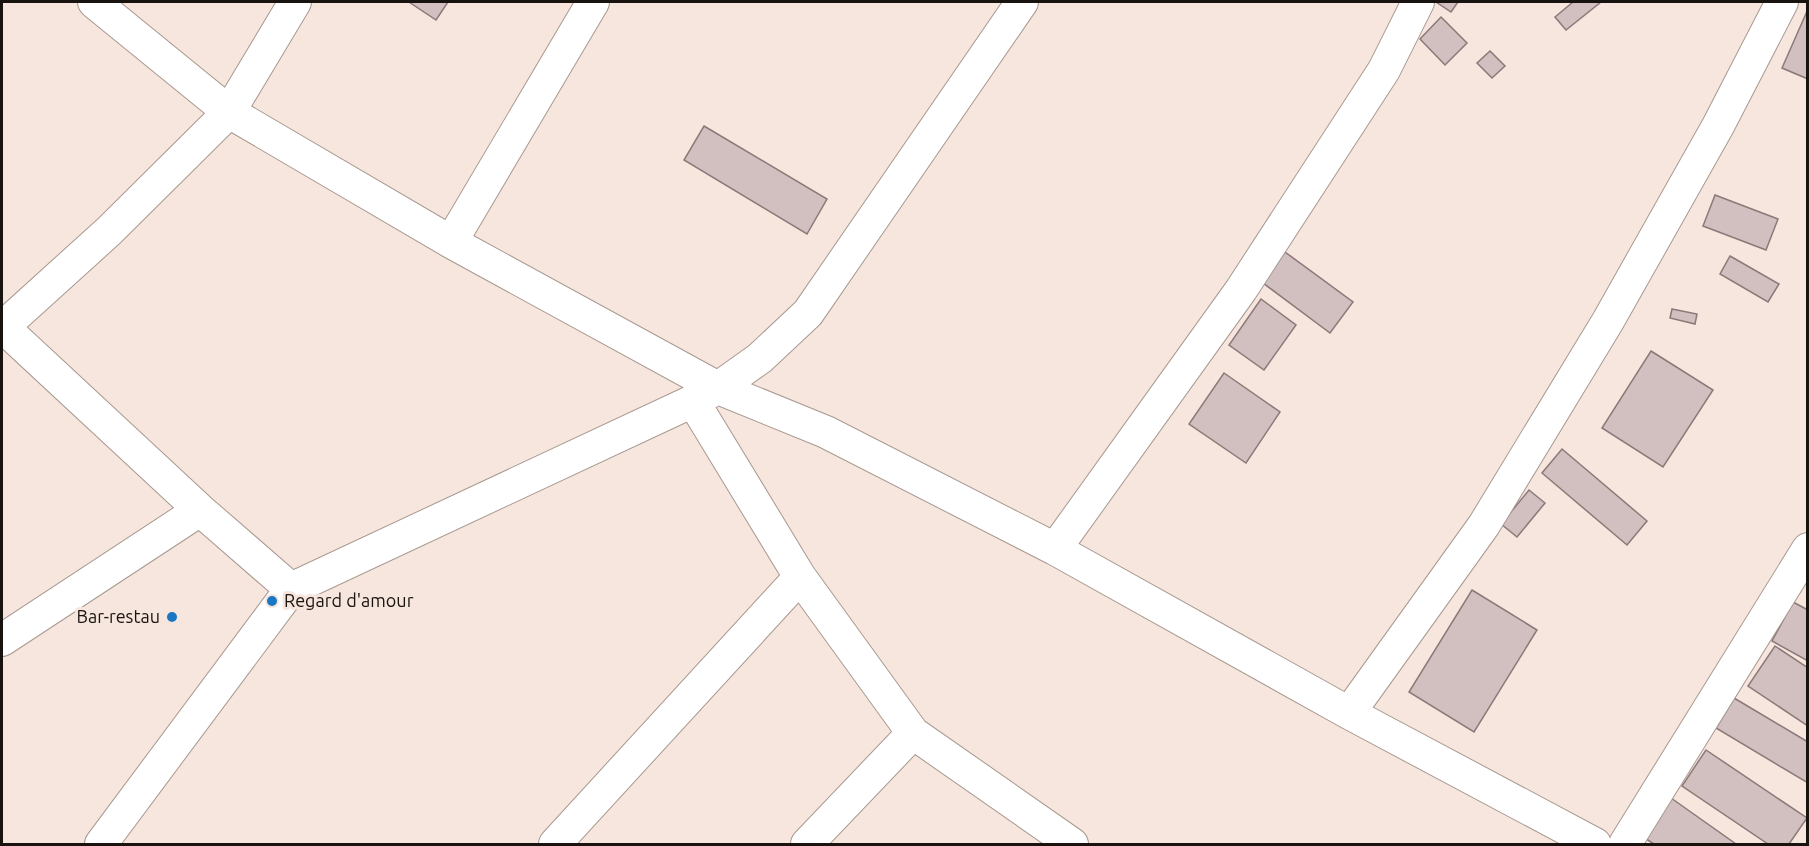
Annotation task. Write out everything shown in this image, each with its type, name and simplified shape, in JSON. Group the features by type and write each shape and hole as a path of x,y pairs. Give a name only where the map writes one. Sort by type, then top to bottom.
{"street":[{"path":"94,2 229,112 706,394 826,432 1055,549 1348,713 1595,844"},
{"path":"291,589 200,510 2,327 109,231 229,112 295,2"},
{"path":"451,242 592,2"},
{"path":"101,844 291,589 706,394 760,358 808,313 1022,2"},
{"path":"1055,549 1241,290 1384,70 1418,2"},
{"path":"1348,713 1484,525 1608,321 1718,126 1782,2"},
{"path":"706,394 800,577 913,733 1072,844"},
{"path":"2,640 200,510"},
{"path":"1625,844 1807,551"},
{"path":"555,844 800,577"},
{"path":"807,844 913,733"}],"building":[{"path":"409,2 448,2 436,20"},
{"path":"1436,2 1458,2 1451,12"},
{"path":"1573,2 1601,2 1566,30 1555,17"},
{"path":"1808,9 1808,79 1782,68"},
{"path":"1441,17 1467,43 1445,65 1420,39"},
{"path":"1490,51 1505,66 1492,78 1477,63"},
{"path":"704,126 827,199 807,234 684,160"},
{"path":"1715,195 1778,219 1766,250 1703,226"},
{"path":"1285,252 1353,302 1330,333 1263,283"},
{"path":"1730,256 1779,284 1768,302 1720,274"},
{"path":"1261,299 1296,325 1264,370 1229,345"},
{"path":"1672,309 1697,314 1695,324 1670,318"},
{"path":"1651,351 1713,390 1663,467 1602,428"},
{"path":"1224,373 1280,412 1246,463 1189,424"},
{"path":"1562,449 1647,521 1627,545 1542,473"},
{"path":"1529,490 1545,503 1517,537 1501,524"},
{"path":"1472,590 1537,630 1474,732 1409,692"},
{"path":"1793,602 1808,610 1808,661 1772,641"},
{"path":"1775,646 1808,668 1808,726 1748,686"},
{"path":"1734,698 1808,742 1808,783 1716,728"},
{"path":"1706,750 1807,818 1789,844 1768,844 1682,786"},
{"path":"1671,798 1736,844 1654,844 1643,837"}],"place":[{"name":"Regard d'amour","path":"272,601"},
{"name":"Bar-restau","path":"172,617"}]}
